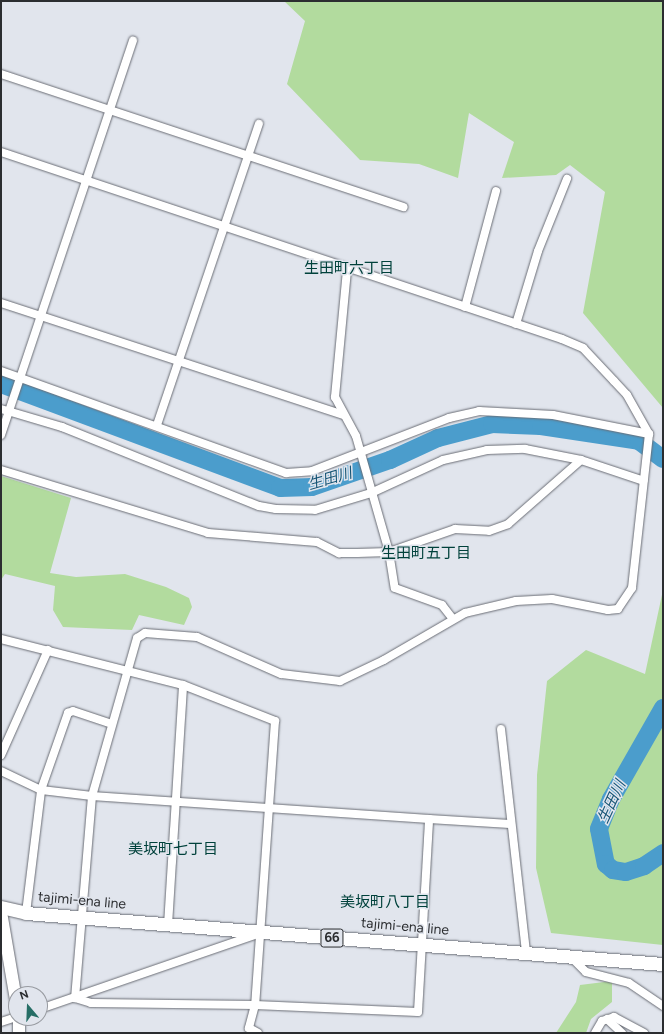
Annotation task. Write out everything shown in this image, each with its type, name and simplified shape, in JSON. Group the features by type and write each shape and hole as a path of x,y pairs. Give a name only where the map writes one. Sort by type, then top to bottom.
{"main road":[{"name":"tajimi-ena line","path":"1,907 26,913 663,964"}],"street":[{"path":"1,436 5,410 20,376 86,180 108,109 133,40"},
{"path":"1,74 404,207"},
{"path":"157,425 177,362 259,124"},
{"path":"1,152 347,270 466,307 583,348 627,395 649,434 632,588 618,609 608,610 552,599 516,601 452,618 384,660 340,681 281,674 197,637 163,633 145,633 137,638 92,796 80,917 75,998"},
{"path":"516,324 538,251 567,179"},
{"path":"466,307 496,191"},
{"path":"347,270 335,397 360,452 389,552 395,588 434,601 452,618"},
{"path":"1,303 177,362 343,415"},
{"path":"1,371 20,376 157,425 255,464 286,473 312,471 360,452 479,411 553,414 649,434"},
{"path":"5,410 62,427 259,506 315,510 371,493 443,460 487,450 525,449 581,460 644,481"},
{"path":"1,470 208,533 316,542 340,553 389,552 455,529 489,531 508,524 581,460"},
{"path":"1,639 183,685 275,721 255,1005 249,1028 258,1033"},
{"path":"1,755 48,650"},
{"path":"168,925 177,802 183,685"},
{"path":"26,913 41,790 68,713 73,711 112,724"},
{"path":"501,729 510,824 526,953"},
{"path":"1,771 41,790 92,796 510,824"},
{"path":"75,998 91,1003 255,1005 418,1012 429,819"},
{"path":"1,912 14,986"},
{"path":"48,1006 261,933"},
{"path":"571,957 586,972 628,983 663,1006"},
{"path":"595,1033 607,1020 614,1017 644,1033"},
{"path":"607,1020 622,1033"}],"green space":[{"path":"284,1 663,1 663,408 583,313 605,192 570,165 556,175 502,178 514,142 469,113 458,178 419,164 360,160 287,84 305,21"},
{"path":"1,476 71,498 50,573 76,577 125,574 166,587 189,598 192,607 184,625 139,615 132,630 63,627 53,610 55,586 5,574 1,580"},
{"path":"663,590 663,945 551,933 536,868 537,775 547,681 586,650 645,674"},
{"path":"612,981 612,1002 591,1019 586,1033 556,1033 576,1002 580,985"}],"waterway":[{"name":"生田川","path":"1,384 280,488 312,487 390,460 438,438 492,424 541,426 639,441 663,459"},
{"name":"生田川","path":"663,708 611,799 599,829 606,864 613,870 626,872 644,866 663,853"}],"district":[{"name":"生田町六丁目","path":"349,269"},
{"name":"生田町五丁目","path":"426,554"},
{"name":"美坂町七丁目","path":"173,850"},
{"name":"美坂町八丁目","path":"385,903"}]}
